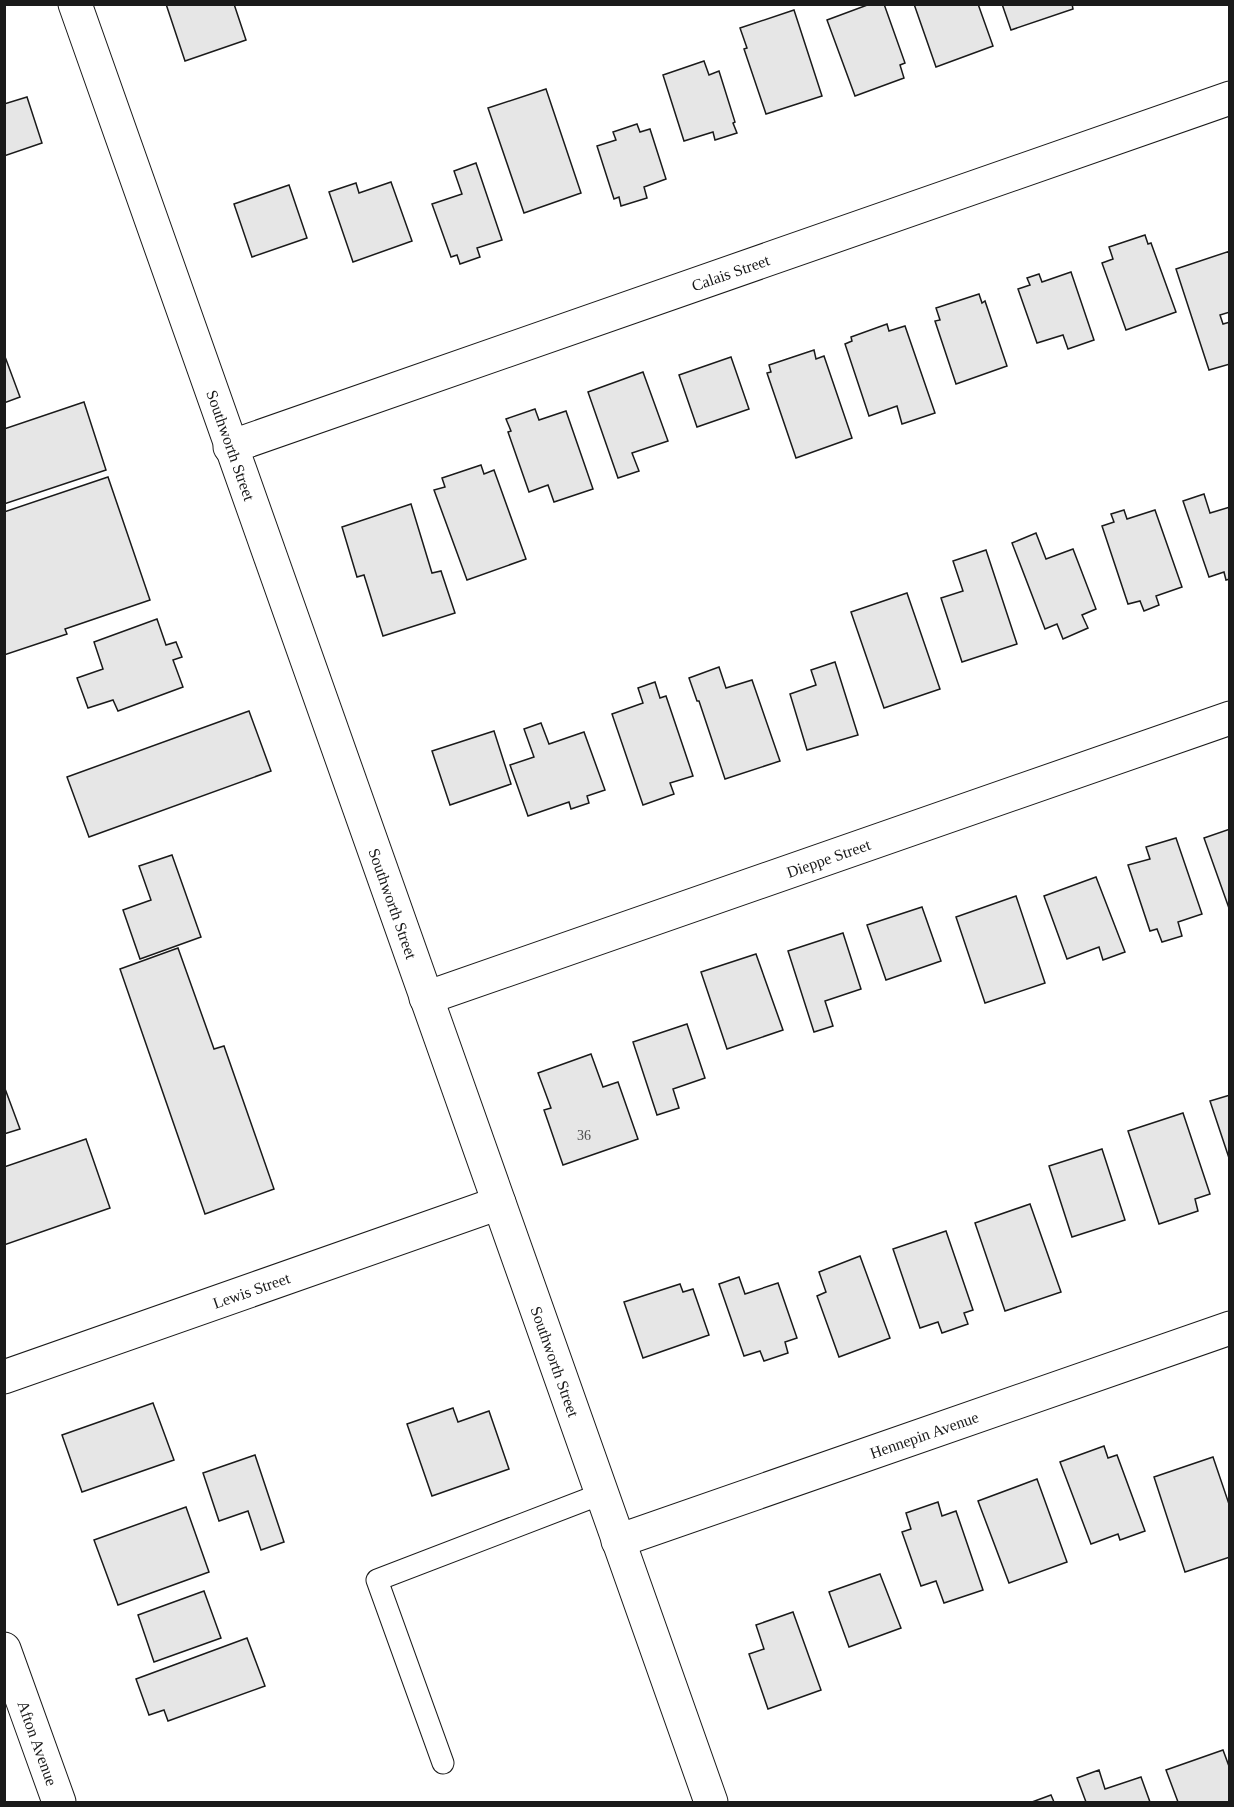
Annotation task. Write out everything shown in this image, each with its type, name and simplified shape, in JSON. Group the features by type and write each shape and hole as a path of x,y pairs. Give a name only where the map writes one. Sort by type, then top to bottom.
{"street":[{"name":"Southworth Street","path":"75,4 711,1803"},
{"name":"Calais Street","path":"230,447 1230,98"},
{"name":"Dieppe Street","path":"426,998 1230,718"},
{"name":"Lewis Street","path":"4,1377 499,1203"},
{"name":"Hennepin Avenue","path":"618,1542 1230,1328"},
{"name":"Afton Avenue","path":"4,1649 59,1803"}],"lane":[{"path":"443,1763 377,1580 601,1494"}],"building":[{"path":"166,4 234,4 246,40 185,61"},
{"path":"870,4 884,4 905,63 900,65 904,78 855,96 827,20"},
{"path":"914,4 978,4 993,46 936,67"},
{"path":"1002,4 1072,4 1073,9 1011,30"},
{"path":"794,10 822,96 766,114 744,49 747,48 740,28"},
{"path":"704,61 709,75 719,71 737,133 715,140 713,132 684,141 663,75"},
{"path":"546,89 581,193 524,213 488,108"},
{"path":"27,97 42,143 4,156 4,104"},
{"path":"637,124 640,132 650,129 666,179 644,187 647,198 621,206 619,197 614,199 597,146 616,140 613,132"},
{"path":"476,163 502,240 477,248 480,257 460,264 457,255 451,257 432,204 462,194 454,171"},
{"path":"391,182 412,241 353,262 329,192 356,183 359,193"},
{"path":"289,185 307,238 252,257 234,204"},
{"path":"1145,235 1148,244 1151,243 1176,312 1126,330 1102,263 1113,259 1109,247"},
{"path":"1230,251 1230,312 1220,315 1223,324 1230,322 1230,364 1209,370 1176,269"},
{"path":"1071,272 1094,340 1068,349 1063,335 1037,343 1018,289 1030,285 1027,278 1039,274 1042,282"},
{"path":"979,294 982,303 985,301 1007,366 956,384 935,321 940,320 936,308"},
{"path":"887,324 889,331 905,326 935,413 902,424 897,406 869,416 845,344 852,341 851,337"},
{"path":"814,350 816,359 824,356 852,438 796,458 767,373 771,372 769,365"},
{"path":"4,354 20,397 4,403"},
{"path":"731,357 749,409 697,427 679,375"},
{"path":"643,372 668,441 632,453 639,471 618,478 588,392"},
{"path":"84,402 106,470 4,504 4,429"},
{"path":"535,409 539,420 566,411 593,489 554,502 548,485 529,492 508,432 511,431 506,419"},
{"path":"481,465 484,474 494,470 526,559 467,580 434,490 445,487 442,478"},
{"path":"108,477 150,600 65,629 67,634 4,655 4,512"},
{"path":"1204,494 1210,513 1230,507 1230,579 1226,580 1224,572 1209,577 1183,501"},
{"path":"411,504 432,573 441,571 455,613 383,636 364,575 357,577 342,527"},
{"path":"1124,510 1127,519 1155,510 1182,587 1156,596 1159,605 1144,611 1140,601 1128,604 1102,526 1114,522 1111,514"},
{"path":"1036,533 1046,559 1073,549 1096,609 1082,615 1088,628 1063,639 1057,624 1045,629 1012,543"},
{"path":"986,550 1017,644 962,662 941,598 963,591 953,561"},
{"path":"907,593 940,689 884,708 851,612"},
{"path":"157,619 166,645 176,642 182,657 173,660 183,687 118,711 113,700 88,708 77,678 103,669 94,642"},
{"path":"835,662 858,735 807,750 790,694 816,685 811,670"},
{"path":"719,667 726,688 752,680 780,761 725,779 689,678"},
{"path":"655,682 660,698 666,696 693,776 670,783 674,794 643,805 612,714 643,703 638,688"},
{"path":"249,711 271,771 89,837 67,777"},
{"path":"541,723 549,744 584,732 605,790 587,796 589,803 571,809 569,802 528,816 510,765 534,757 524,729"},
{"path":"494,731 511,784 450,805 432,751"},
{"path":"1230,829 1230,911 1204,838"},
{"path":"1176,838 1202,914 1178,922 1182,936 1162,942 1157,929 1150,931 1128,865 1150,859 1146,847"},
{"path":"172,855 201,937 140,959 123,910 151,900 139,866"},
{"path":"1096,877 1125,952 1103,960 1099,947 1067,959 1044,896"},
{"path":"1016,896 1045,983 985,1003 956,917"},
{"path":"922,907 941,961 886,980 867,925"},
{"path":"843,933 861,989 825,1001 833,1026 814,1032 788,951"},
{"path":"178,948 214,1049 224,1046 274,1189 205,1214 120,969"},
{"path":"756,954 783,1030 727,1049 701,972"},
{"path":"687,1024 705,1078 673,1089 679,1108 657,1115 633,1042"},
{"path":"591,1054 603,1087 618,1082 638,1139 563,1165 544,1110 551,1108 538,1073"},
{"path":"4,1086 20,1129 4,1134"},
{"path":"1230,1095 1230,1161 1210,1101"},
{"path":"1183,1113 1210,1194 1195,1199 1198,1211 1159,1224 1128,1131"},
{"path":"86,1139 110,1208 4,1245 4,1167"},
{"path":"1102,1149 1125,1220 1072,1237 1049,1166"},
{"path":"1030,1204 1061,1292 1005,1311 975,1223"},
{"path":"946,1231 973,1310 964,1313 968,1324 942,1333 938,1322 920,1328 893,1249"},
{"path":"860,1256 890,1338 839,1357 817,1296 826,1292 819,1272"},
{"path":"739,1277 745,1294 778,1283 797,1338 785,1342 788,1353 764,1361 760,1351 744,1356 719,1284"},
{"path":"680,1284 683,1292 693,1289 709,1335 643,1358 624,1302"},
{"path":"153,1403 174,1460 82,1492 62,1435"},
{"path":"453,1408 458,1422 489,1411 509,1469 432,1496 407,1424"},
{"path":"1104,1446 1108,1458 1117,1455 1145,1531 1120,1540 1118,1534 1091,1544 1060,1462"},
{"path":"255,1455 284,1542 261,1550 248,1511 219,1521 203,1473"},
{"path":"1213,1457 1230,1507 1230,1557 1185,1572 1154,1477"},
{"path":"1037,1479 1067,1562 1009,1583 978,1501"},
{"path":"938,1502 942,1516 956,1511 983,1590 944,1603 936,1581 921,1586 902,1532 911,1529 906,1513"},
{"path":"186,1507 209,1572 118,1605 94,1540"},
{"path":"880,1574 901,1628 849,1647 829,1592"},
{"path":"204,1591 221,1638 154,1662 138,1615"},
{"path":"793,1612 821,1690 768,1709 749,1654 764,1649 756,1625"},
{"path":"247,1638 265,1686 168,1721 164,1710 149,1715 136,1679"},
{"path":"1223,1750 1230,1769 1230,1802 1178,1802 1166,1770"},
{"path":"1099,1770 1105,1789 1141,1777 1150,1802 1086,1802 1077,1778"},
{"path":"1051,1795 1054,1802 1032,1802"}]}
